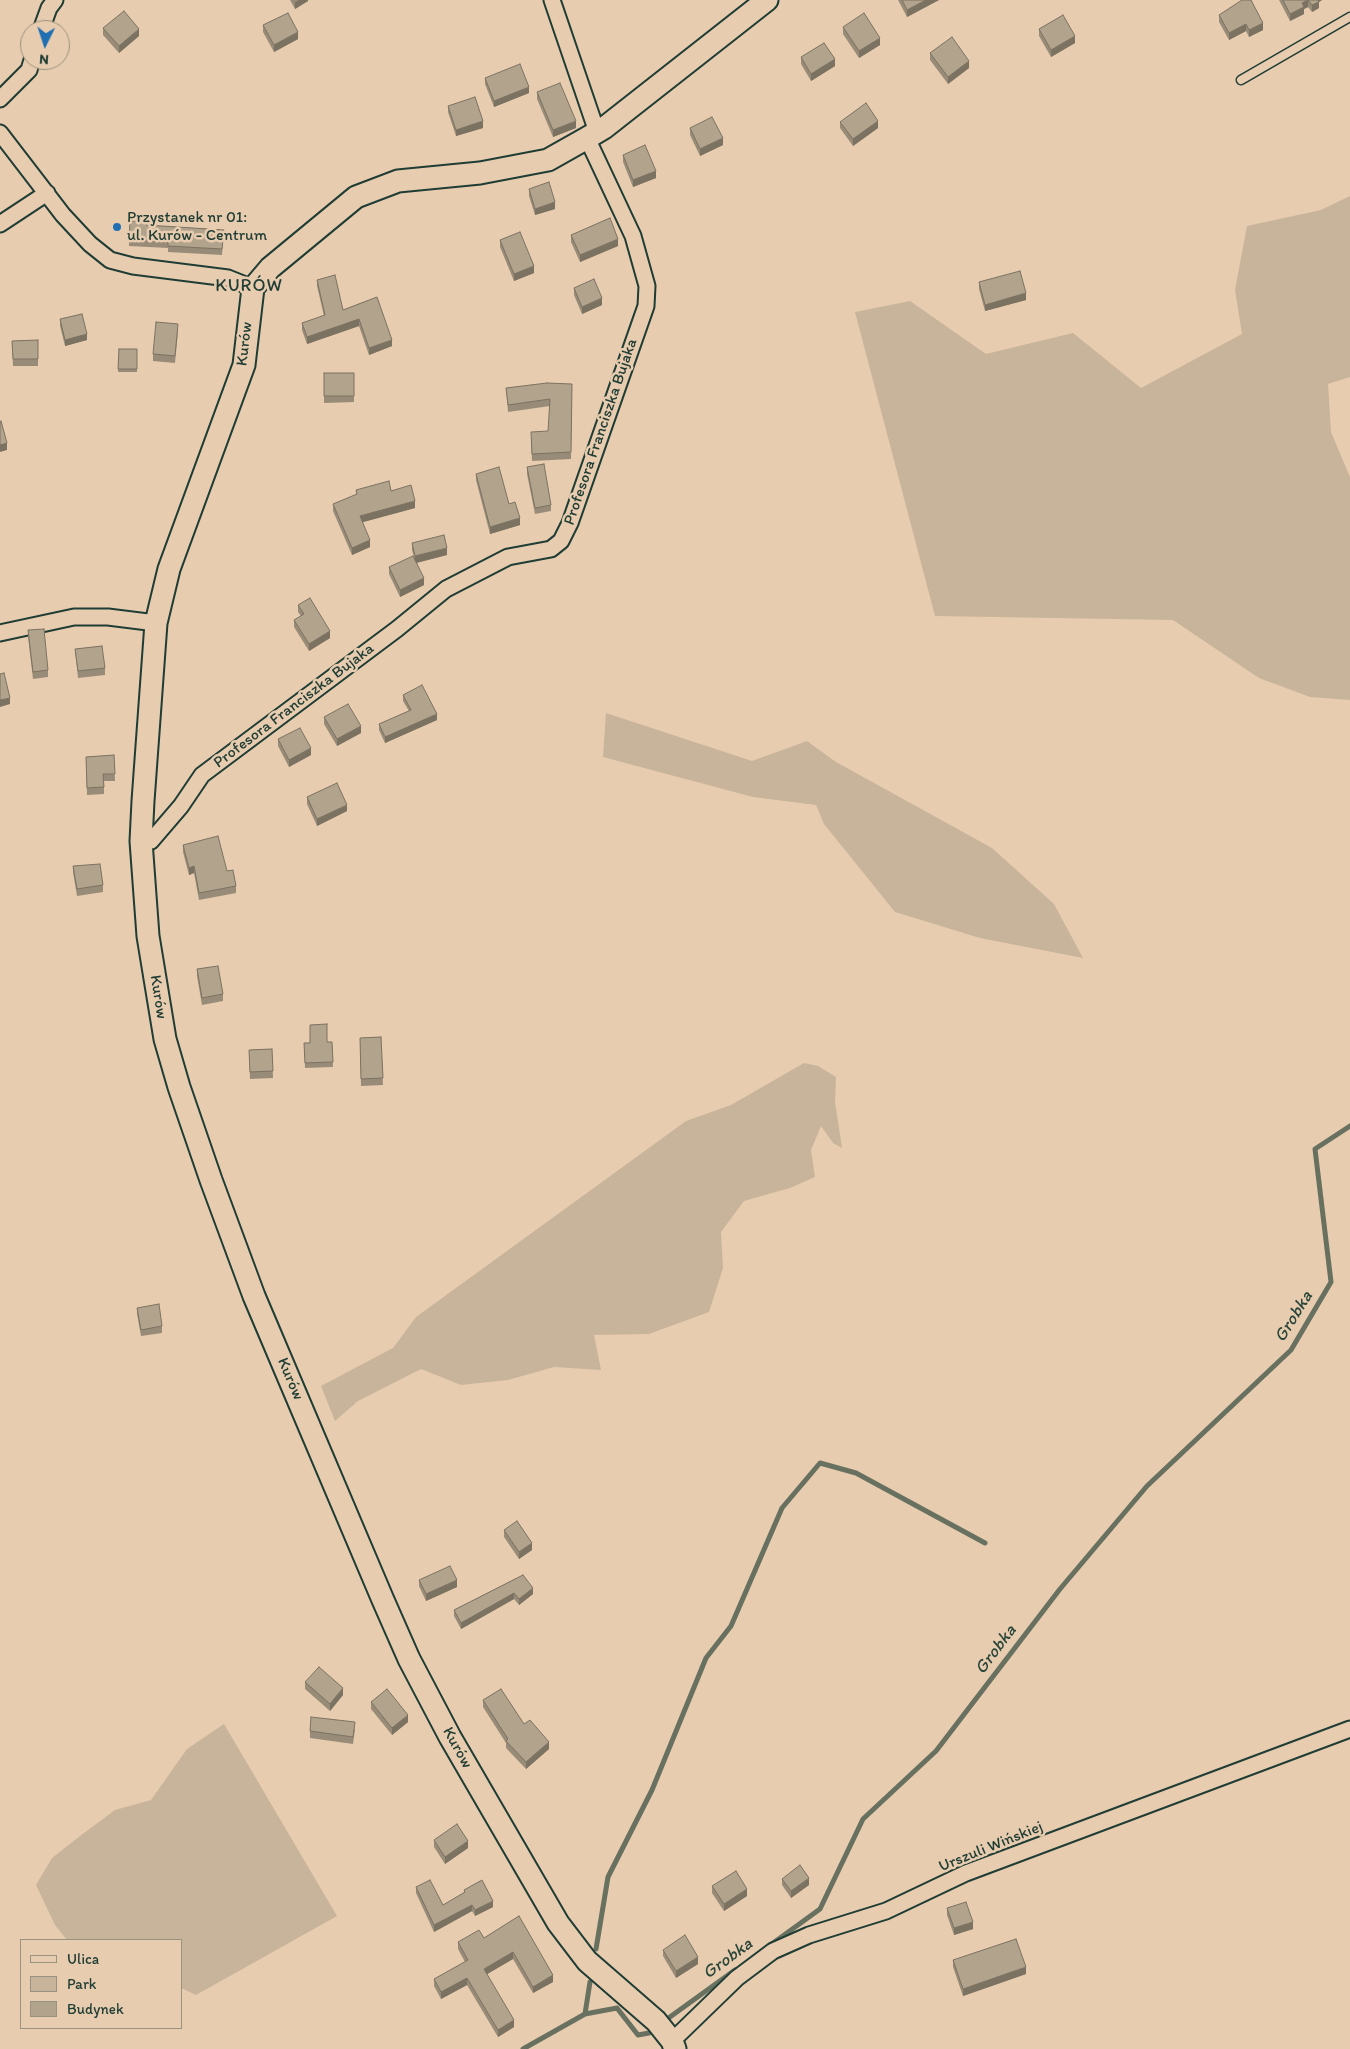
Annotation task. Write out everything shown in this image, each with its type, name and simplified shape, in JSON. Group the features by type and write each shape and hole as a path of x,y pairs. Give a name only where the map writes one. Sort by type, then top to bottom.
{"street":[{"path":"45,20 49,8 55,0"},
{"name":"Profesora Franciszka Bujaka","path":"141,841 151,841 181,806 202,774 397,629 446,589 508,557 551,549 561,541 570,523 646,306 647,286 633,236 592,135 552,0"},
{"path":"0,133 90,244 110,260 133,266 228,278 252,288 270,268 356,197 398,181 480,173 548,160 592,135 767,0"},
{"path":"0,99 29,70"},
{"path":"0,224 47,193"},
{"name":"Kurów","path":"252,288 244,365 233,402 178,545 156,623 141,841 149,946 165,1039 179,1087 254,1296 409,1659 450,1737 558,1923 587,1961 667,2036"},
{"path":"0,632 74,617 108,617 156,623"},
{"name":"Urszuli Wińskiej","path":"667,2036 688,2024 738,1978 773,1951 809,1934 886,1911 966,1874 1350,1729"}],"lane":[{"path":"1241,80 1350,17"}],"green space":[{"path":"1350,196 1350,377 1328,384 1331,432 1350,477 1350,700 1310,697 1259,678 1173,620 935,616 855,312 910,301 986,354 1073,333 1141,388 1242,334 1235,290 1247,226 1321,210"},
{"path":"606,713 752,761 807,741 836,762 992,848 1054,904 1083,958 980,938 895,912 824,824 816,805 753,797 603,757"},
{"path":"804,1063 818,1066 836,1077 835,1102 842,1148 833,1143 821,1126 811,1150 815,1177 790,1188 744,1201 721,1232 723,1268 709,1312 649,1334 594,1335 601,1370 554,1367 508,1380 461,1385 421,1369 358,1401 335,1421 321,1386 393,1348 416,1317 686,1121 731,1105"},
{"path":"224,1724 337,1916 196,1995 182,1988 182,1939 66,1939 55,1925 36,1885 52,1858 115,1810 151,1800 187,1749"}],"building":[{"path":"902,0 926,0 907,10"},
{"path":"1242,0 1251,0 1263,23 1249,30 1246,24 1229,33 1219,15"},
{"path":"1283,0 1308,0 1302,3 1304,7 1290,14"},
{"path":"1308,0 1318,0 1319,2 1312,5"},
{"path":"124,11 139,29 119,46 103,28"},
{"path":"288,13 298,32 274,45 263,25"},
{"path":"864,13 880,38 859,51 843,27"},
{"path":"1063,15 1075,36 1051,50 1039,29"},
{"path":"952,37 969,61 948,77 930,53"},
{"path":"824,43 835,59 811,74 801,57"},
{"path":"520,64 529,87 494,101 485,78"},
{"path":"560,83 576,121 553,130 537,92"},
{"path":"475,97 483,121 456,130 448,106"},
{"path":"866,103 878,121 853,139 840,122"},
{"path":"712,117 723,138 700,149 690,128"},
{"path":"645,145 656,171 633,180 623,155"},
{"path":"549,182 555,202 535,209 529,189"},
{"path":"610,218 618,239 580,255 571,235"},
{"path":"130,221 146,222 146,225 224,230 222,249 168,246 168,242 129,240"},
{"path":"520,232 534,266 514,274 500,240"},
{"path":"1020,271 1026,293 985,305 979,282"},
{"path":"335,275 343,310 377,297 392,340 369,348 359,319 307,337 302,323 325,315 317,280"},
{"path":"594,279 602,298 582,307 574,288"},
{"path":"82,314 87,334 65,340 60,319"},
{"path":"156,322 178,324 175,356 153,354"},
{"path":"38,340 38,359 13,359 12,341"},
{"path":"119,349 137,349 137,369 118,369"},
{"path":"324,373 354,373 354,396 324,396"},
{"path":"547,383 572,384 571,452 532,454 531,432 548,431 550,399 508,405 506,388"},
{"path":"0,422 7,443 0,445"},
{"path":"544,464 551,505 535,508 527,467"},
{"path":"499,467 509,504 515,502 520,518 490,527 476,474"},
{"path":"389,481 391,491 411,485 415,501 360,516 370,540 352,548 333,504 357,494 356,490"},
{"path":"444,535 447,548 415,556 412,543"},
{"path":"413,556 424,578 400,590 389,567"},
{"path":"310,598 330,631 309,644 294,620 304,614 298,605"},
{"path":"44,629 48,670 33,672 28,630"},
{"path":"102,646 105,668 78,671 75,649"},
{"path":"4,673 10,698 0,700 0,674"},
{"path":"422,685 437,714 385,737 379,724 411,710 403,695"},
{"path":"348,704 361,726 337,739 324,717"},
{"path":"300,728 311,748 289,760 278,739"},
{"path":"114,755 115,774 103,774 104,787 87,788 86,757"},
{"path":"337,783 347,805 317,819 307,797"},
{"path":"218,836 227,871 233,870 236,886 199,893 194,866 189,868 183,845"},
{"path":"100,864 103,885 77,889 73,866"},
{"path":"218,966 223,994 202,998 197,969"},
{"path":"327,1024 327,1042 332,1042 333,1062 305,1063 304,1043 310,1043 310,1025"},
{"path":"381,1037 383,1078 361,1079 360,1038"},
{"path":"272,1049 273,1071 250,1072 249,1050"},
{"path":"159,1304 162,1326 141,1330 137,1308"},
{"path":"517,1521 532,1543 519,1552 504,1530"},
{"path":"450,1566 457,1580 426,1594 419,1580"},
{"path":"523,1575 533,1588 519,1599 514,1593 461,1623 454,1610"},
{"path":"319,1667 343,1688 330,1704 305,1682"},
{"path":"387,1689 408,1715 392,1728 371,1702"},
{"path":"501,1689 524,1724 530,1720 549,1742 526,1762 506,1741 508,1739 483,1700"},
{"path":"311,1717 355,1722 353,1737 310,1731"},
{"path":"457,1824 468,1841 445,1857 434,1840"},
{"path":"800,1865 809,1878 791,1891 782,1879"},
{"path":"736,1871 747,1889 724,1904 712,1886"},
{"path":"430,1880 443,1905 482,1880 493,1901 475,1910 472,1905 434,1925 416,1887"},
{"path":"966,1902 973,1922 954,1928 947,1908"},
{"path":"519,1916 553,1975 533,1987 513,1952 484,1969 514,2020 498,2030 467,1978 441,1992 434,1979 468,1960 458,1942 479,1930 484,1938"},
{"path":"685,1935 698,1957 676,1971 663,1950"},
{"path":"1016,1939 1026,1967 963,1989 953,1960"}],"waterway":[{"name":"Grobka","path":"769,1946 820,1909 863,1819 936,1751 1060,1589 1147,1486 1291,1350 1331,1282 1315,1149 1350,1126"},
{"path":"596,1949 608,1877 652,1790 706,1658 731,1626 782,1508 820,1463 856,1473 985,1543"},
{"name":"Grobka","path":"663,2022 735,1970"},
{"path":"585,2014 590,1982"},
{"name":"Grobka","path":"523,2049 585,2014 617,2008 638,2035 649,2033 654,2029"}],"place":[{"name":"Przystanek nr 01: ul. Kurów - Centrum","path":"117,227"}],"district":[{"name":"KURÓW","path":"249,286"}]}
